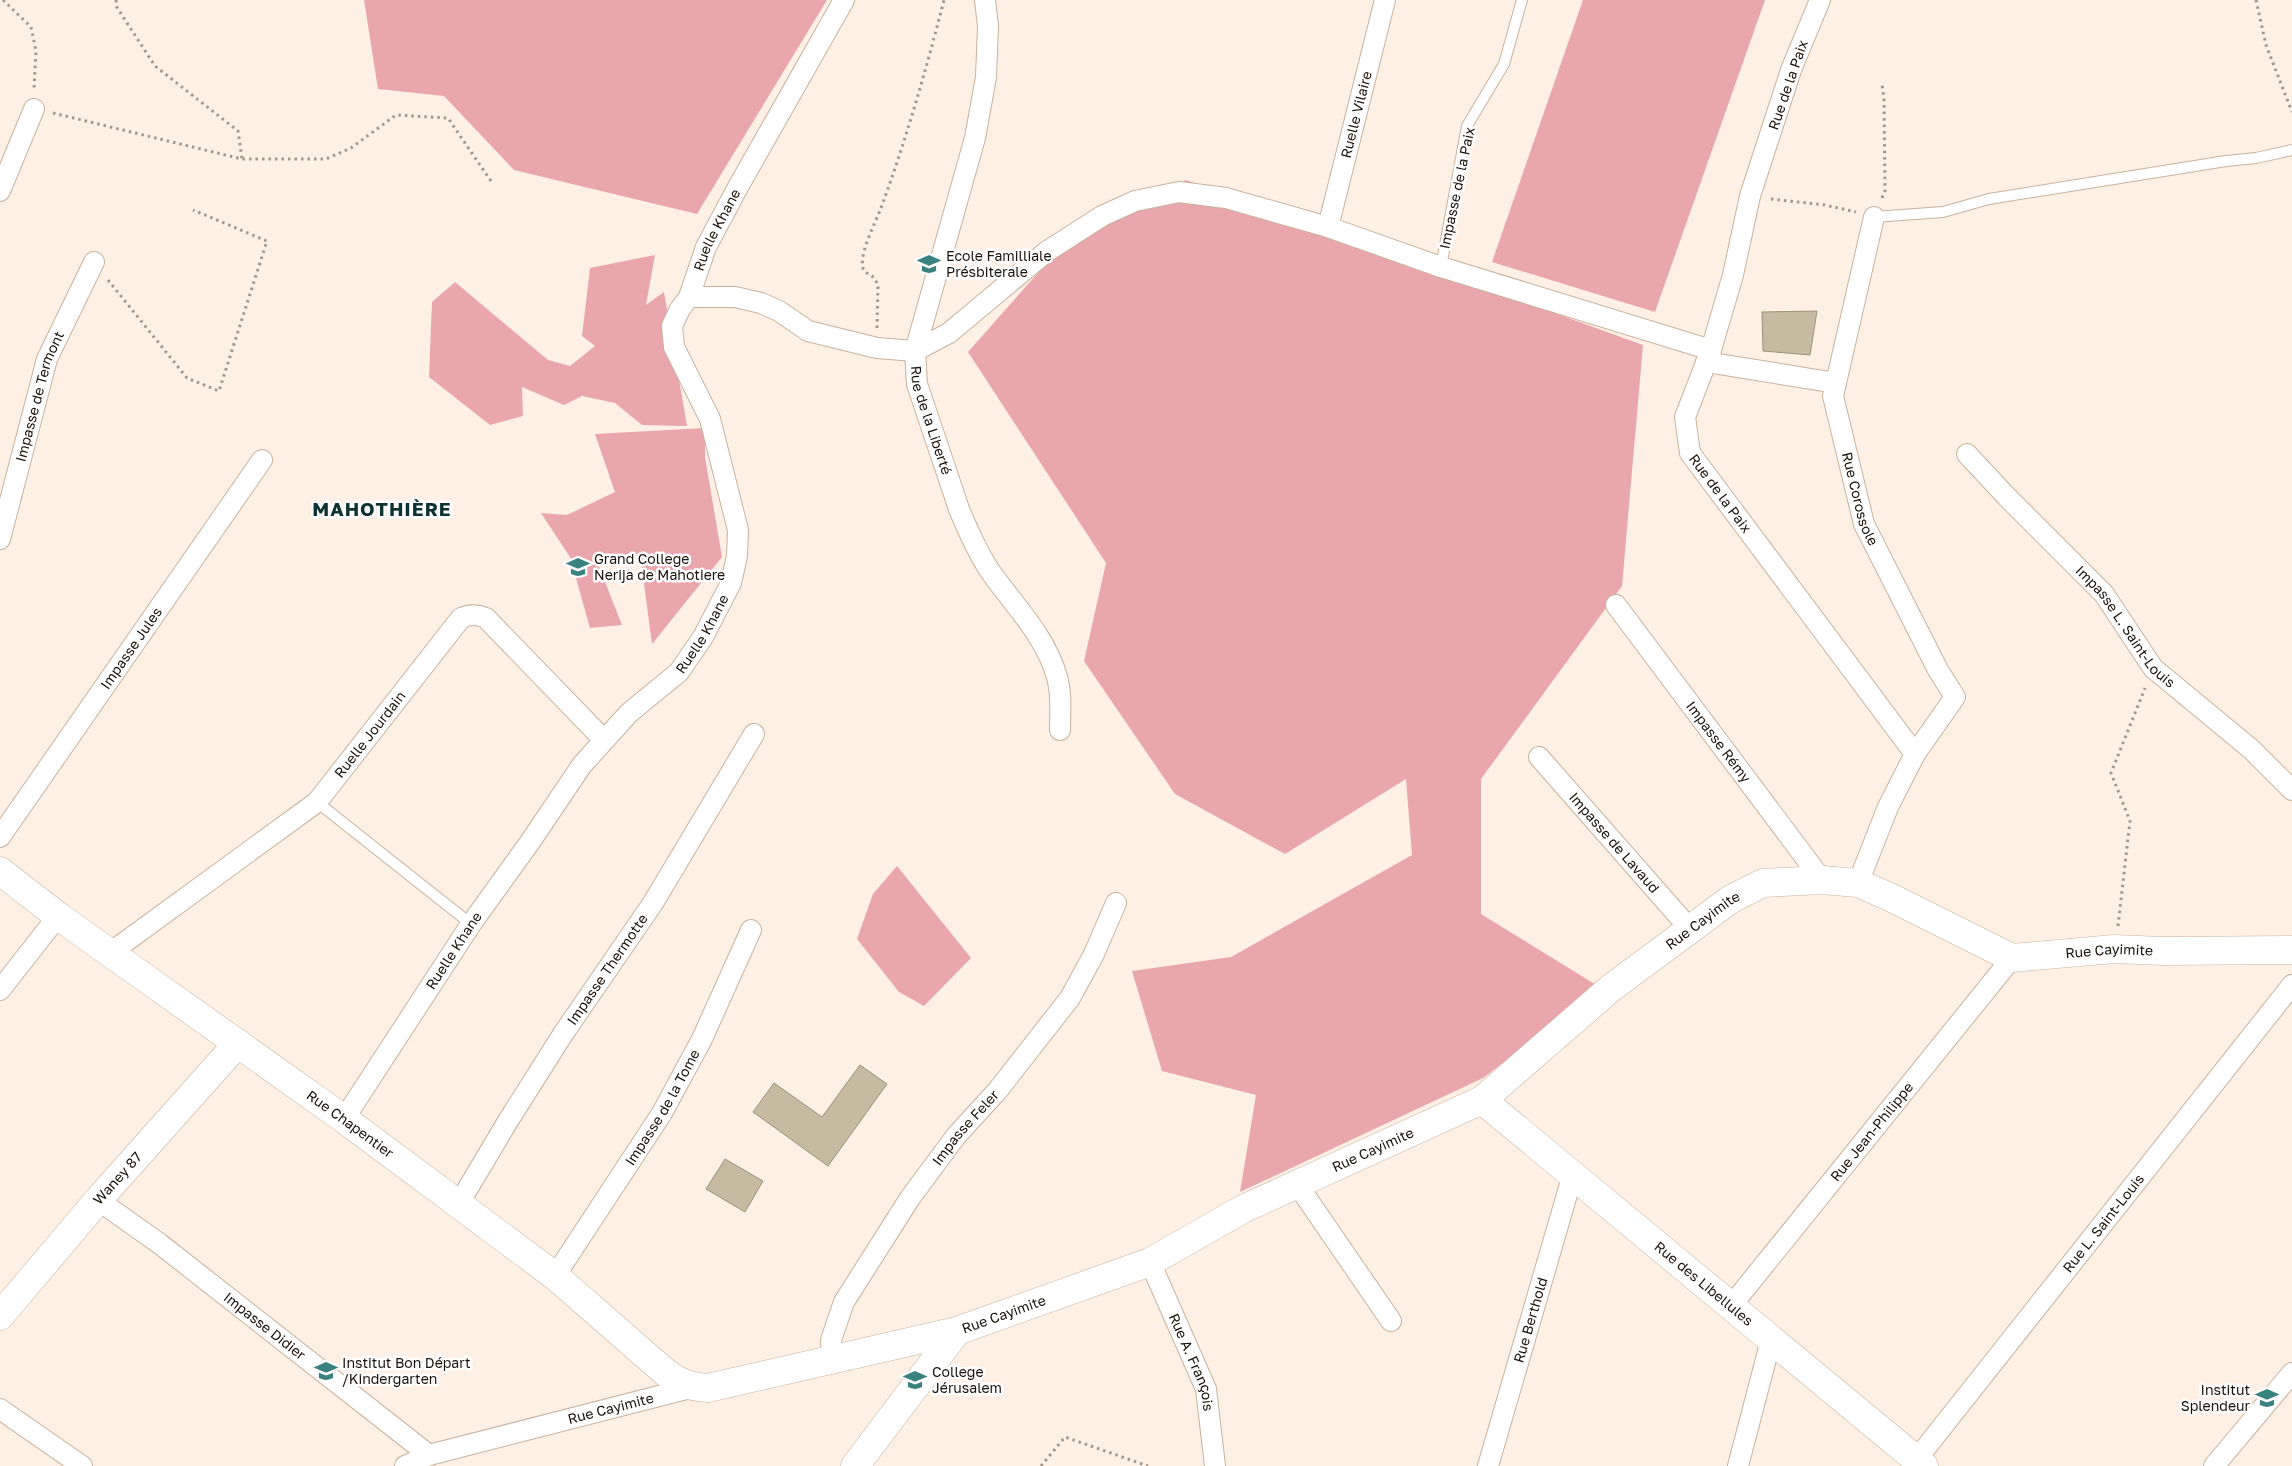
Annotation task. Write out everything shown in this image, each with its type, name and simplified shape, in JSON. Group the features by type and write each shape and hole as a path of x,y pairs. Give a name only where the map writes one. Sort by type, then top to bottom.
{"street":[{"name":"Ruelle Khane","path":"344,1120 471,924 582,765 629,713 679,672 703,637 731,583 737,556 738,530 710,419 674,347 672,326 680,309 689,297 695,275 710,239 844,0"},
{"name":"Ruelle Vilaire","path":"1328,227 1385,0"},
{"name":"Rue de la Paix","path":"1820,0 1791,70 1750,196 1733,276 1709,356 1685,417 1690,453 1915,754"},
{"name":"Rue de la Liberté","path":"989,1 986,78 975,138 915,351 917,384 964,522 991,572 1039,638 1052,662 1060,696 1060,730"},
{"path":"2,184 34,109"},
{"path":"689,297 735,297 761,303 808,331 877,348 915,351 950,333 1046,252 1102,216 1135,201 1179,192 1226,198 1328,227 1441,267 1709,356 1836,382"},
{"name":"Rue Corossole","path":"1874,217 1833,396 1864,524 1938,670 1955,697 1915,754"},
{"name":"Impasse de Termont","path":"0,539 47,359 94,262"},
{"name":"Impasse L. Saint-Louis","path":"1967,454 2104,594 2153,668 2251,749 2292,790"},
{"name":"Impasse Jules","path":"0,837 262,460"},
{"name":"Impasse Rémy","path":"1616,605 1822,880"},
{"name":"Ruelle Jourdain","path":"110,953 318,802 461,618 467,615 480,615 486,618 604,740"},
{"name":"Impasse Thermotte","path":"458,1205 563,1034 653,903 754,734"},
{"path":"1858,883 1888,806 1915,754"},
{"name":"Impasse de Lavaud","path":"1539,757 1690,929"},
{"name":"Rue Chapentier","path":"0,871 58,916 238,1043 555,1276 665,1372 677,1381 694,1387"},
{"name":"Rue Cayimite","path":"405,1466 429,1455 694,1387 708,1388 832,1358 957,1331 1150,1262 1243,1209 1482,1100 1611,988 1731,899 1763,883 1822,880 1858,883 2012,958 2114,949 2163,951 2292,950"},
{"name":"Impasse Feler","path":"832,1358 831,1340 844,1302 910,1198 956,1136 998,1090 1070,998 1094,954 1116,903"},
{"path":"0,990 58,916"},
{"name":"Impasse de la Tome","path":"555,1276 662,1113 702,1038 752,930"},
{"name":"Rue Jean-Philippe","path":"1731,1306 2012,958"},
{"name":"Rue L. Saint-Louis","path":"1920,1463 2292,985"},
{"name":"Waney 87","path":"0,1316 98,1200 238,1043"},
{"name":"Rue des Libellules","path":"1482,1100 1920,1463"},
{"name":"Rue Berthold","path":"1488,1466 1573,1174"},
{"path":"1297,1184 1391,1320"},
{"name":"Impasse Didier","path":"98,1200 160,1244 429,1455"},
{"name":"Rue A. François","path":"1150,1262 1206,1389 1215,1466"},
{"path":"855,1466 957,1331"},
{"path":"1738,1466 1771,1340"},
{"path":"2214,1466 2292,1373"},
{"path":"0,1409 82,1466"}],"lane":[{"name":"Impasse de la Paix","path":"1441,267 1467,126 1504,64 1522,0"},
{"path":"1874,217 1943,212 1988,199 2226,161 2256,158 2292,150"},
{"path":"318,802 471,924"}],"path":[{"path":"3,0 31,27 36,51 34,109 242,159 326,159 350,148 396,115 448,118 493,184"},
{"path":"116,0 116,6 155,66 238,131 242,159"},
{"path":"877,348 878,284 872,276 865,272 861,265 867,240 898,160 944,0"},
{"path":"2256,0 2266,45 2292,112"},
{"path":"1750,196 1825,205 1874,217 1885,191 1884,99 1882,84"},
{"path":"94,262 187,378 219,391 267,241 193,210"},
{"path":"2114,949 2130,821 2111,773 2153,668"},
{"path":"1041,1466 1065,1437 1148,1466"}],"shaded area":[{"path":"364,0 827,0 697,214 514,170 444,96 378,89"},
{"path":"1583,0 1765,0 1655,312 1492,262"},
{"path":"1186,180 1643,345 1622,586 1481,779 1481,914 1601,988 1483,1078 1240,1192 1256,1095 1162,1071 1132,971 1231,957 1412,855 1406,779 1285,854 1175,794 1084,661 1106,563 968,352 1059,249"},
{"path":"655,255 646,305 664,292 687,426 642,425 615,403 582,396 564,405 522,387 523,416 490,425 429,377 432,302 455,282 548,360 570,366 595,346 582,336 590,268"},
{"path":"705,428 705,457 722,557 652,644 640,554 596,559 622,625 590,628 570,557 541,513 567,515 615,492 595,434"},
{"path":"897,866 971,958 924,1006 899,992 857,939 873,894"}],"building":[{"path":"1817,311 1810,355 1763,351 1762,312"},
{"path":"860,1065 887,1084 828,1166 753,1112 774,1083 822,1117"},
{"path":"725,1159 763,1181 745,1212 706,1189"}],"place":[{"name":"Ecole Familliale Présbiterale","path":"929,264"},
{"name":"Grand College Nerija de Mahotiere","path":"578,567"},
{"name":"Institut Bon Départ /Kindergarten","path":"326,1371"},
{"name":"College Jérusalem","path":"915,1380"},
{"name":"Institut Splendeur","path":"2267,1398"}],"district":[{"name":"MAHOTHIÈRE","path":"382,509"}]}
